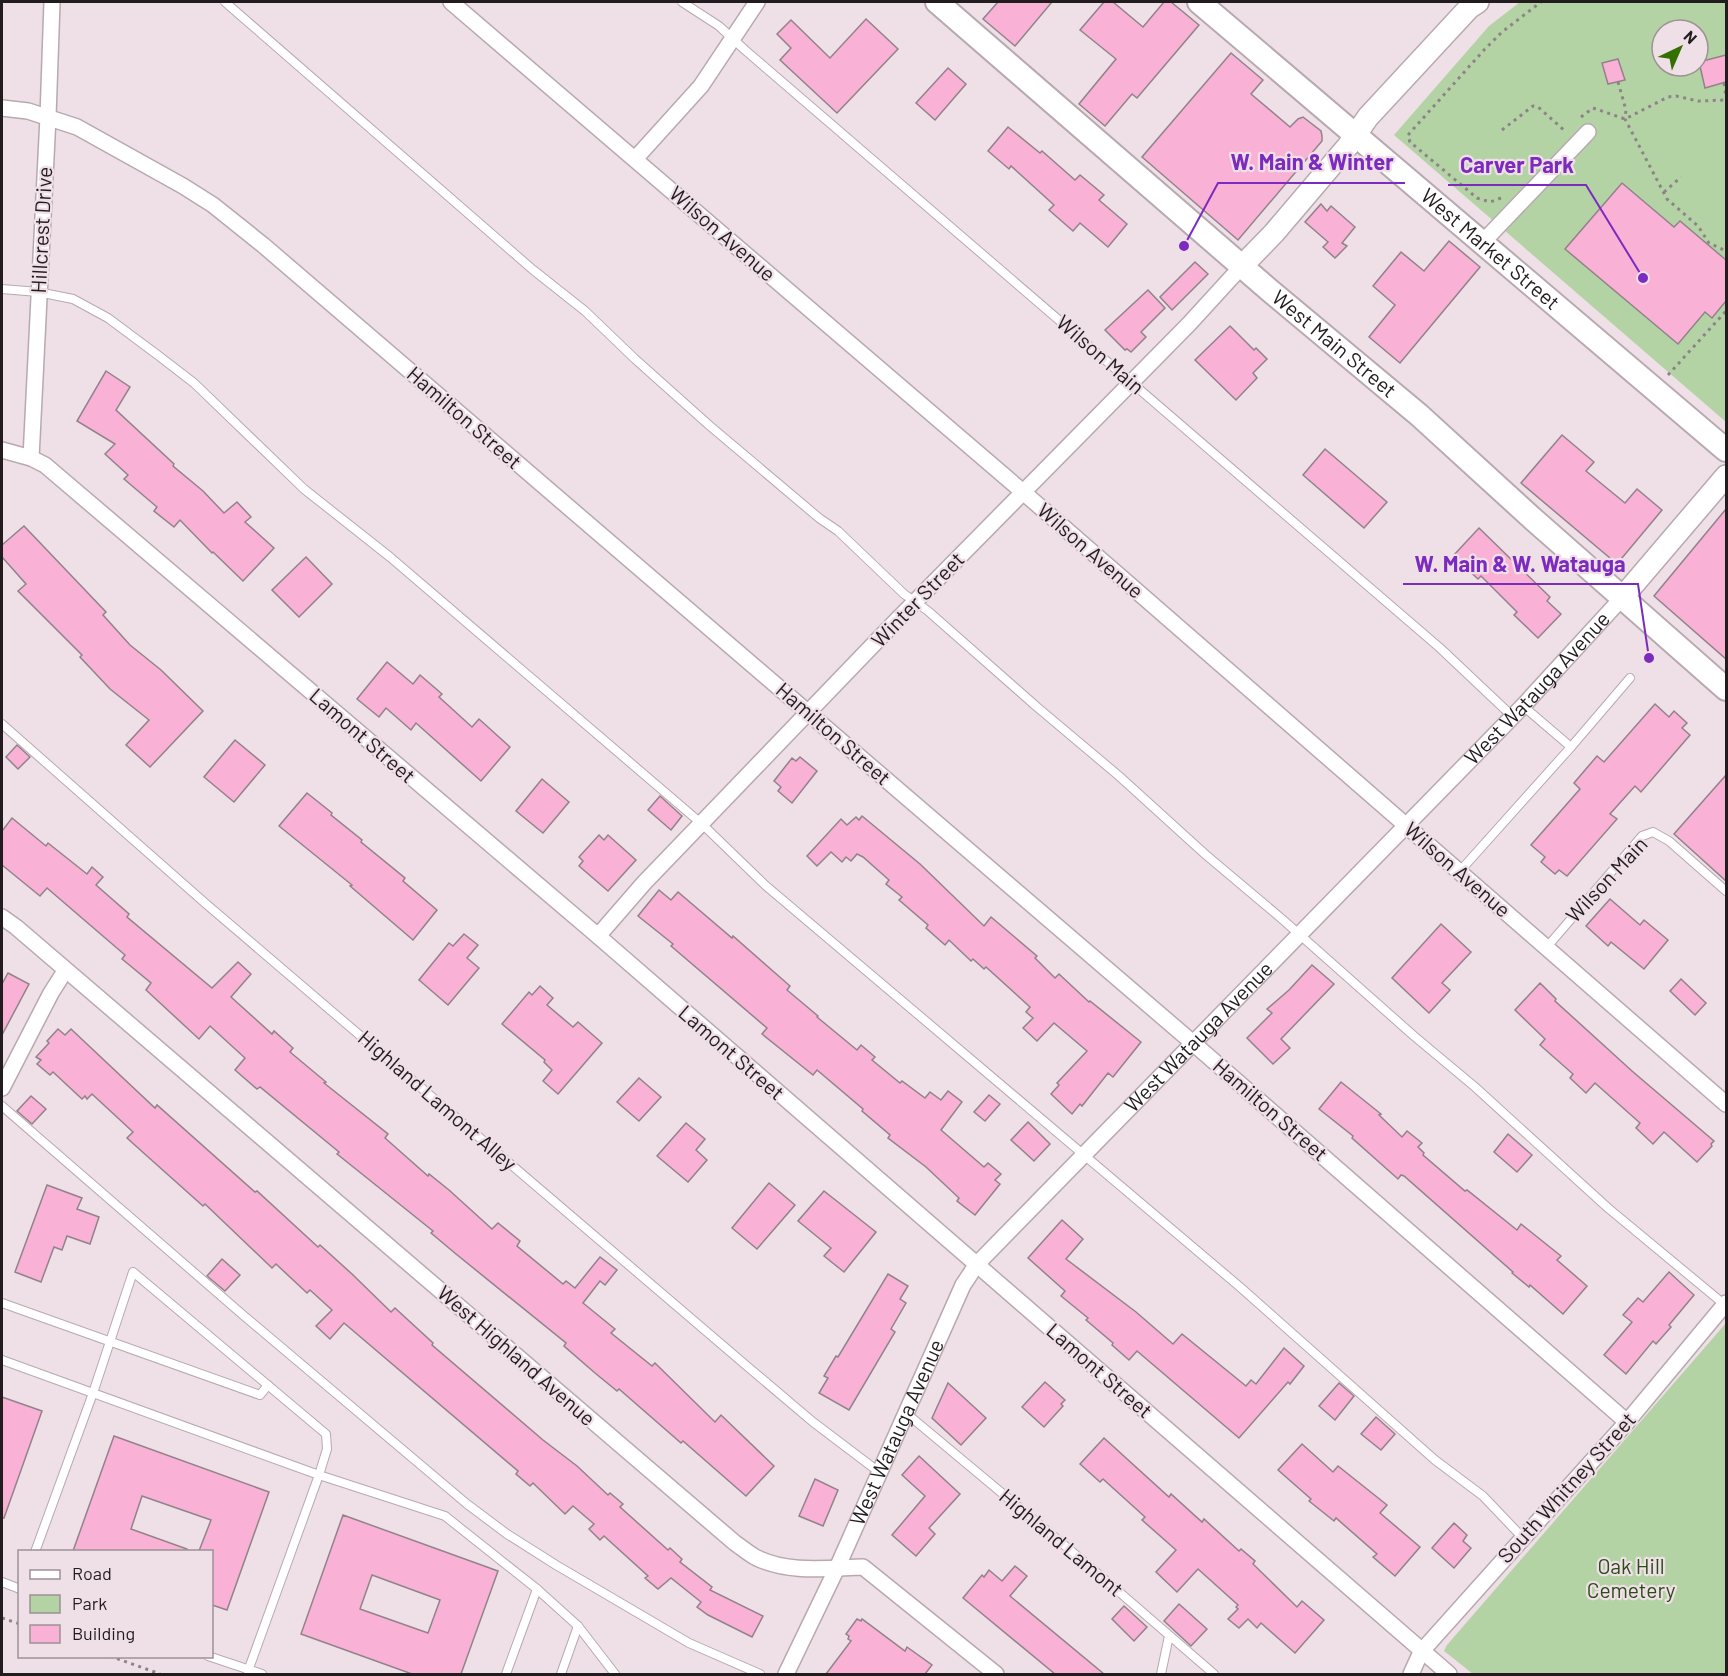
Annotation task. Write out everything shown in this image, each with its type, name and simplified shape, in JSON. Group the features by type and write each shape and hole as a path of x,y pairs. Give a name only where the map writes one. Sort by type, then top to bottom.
{"main road":[{"name":"West Main Street","path":"937,2 1242,266 1419,415 1726,689"},
{"name":"West Market Street","path":"1199,2 1726,450"},
{"path":"1242,266 1274,233 1356,136 1368,117 1478,2"},
{"name":"West Watauga Avenue","path":"1622,598 1726,476"}],"street":[{"name":"Hillcrest Drive","path":"31,458 52,2"},
{"name":"Wilson Avenue","path":"451,2 1023,492 1726,1104"},
{"path":"635,159 701,87 757,2"},
{"name":"Hamilton Street","path":"2,108 28,111 77,127 213,204 1193,1043 1627,1422"},
{"path":"1482,243 1588,132"},
{"name":"Winter Street","path":"598,936 644,883 1242,266"},
{"name":"Lamont Street","path":"2,450 31,458 45,465 598,936 1449,1674"},
{"name":"West Watauga Avenue","path":"786,1674 837,1568 963,1285 976,1264 1518,711 1622,598"},
{"name":"West Highland Avenue","path":"2,917 735,1543 754,1557 773,1563 815,1570 864,1567 996,1674"},
{"path":"2,1088 51,993 65,971"},
{"name":"South Whitney Street","path":"1411,1674 1421,1652 1627,1422 1726,1304"}],"lane":[{"path":"225,2 532,269 585,311 710,426 819,518 838,531 904,594 928,610 1119,776 1206,855 1475,1087 1608,1208 1726,1304"},
{"name":"Wilson Main","path":"682,2 732,37 1440,648 1518,711 1571,747"},
{"path":"2,289 38,292 73,299 108,318 194,383 304,489 390,557 702,824 765,885 1257,1303 1435,1460 1483,1496 1523,1538"},
{"path":"1460,871 1630,678"},
{"name":"Highland Lamont Alley","path":"2,724 196,896 748,1367 813,1422 879,1472"},
{"name":"Wilson Main","path":"1547,946 1642,836 1653,832 1669,842 1726,891"},
{"path":"2,1106 243,1315 475,1510 507,1534 689,1643 760,1674"},
{"path":"35,1550 93,1393 133,1272 327,1434 327,1449 319,1474 248,1671"},
{"path":"2,1303 260,1395 268,1385"},
{"path":"2,1360 319,1474 445,1516 537,1589 578,1626 615,1674"},
{"name":"Highland Lamont","path":"906,1413 1214,1674"},
{"path":"2,1582 18,1588"},
{"path":"506,1674 537,1589"},
{"path":"561,1674 578,1626"},
{"path":"1161,1674 1169,1636"},
{"path":"213,1658 261,1674"}],"path":[{"path":"1412,129 1502,32 1541,2"},
{"path":"1618,82 1626,110 1625,119 1667,199 1698,226 1709,243 1726,249"},
{"path":"1724,83 1726,97"},
{"path":"1502,129 1533,106 1538,107 1566,132"},
{"path":"1664,192 1681,177"},
{"path":"1668,375 1726,311"},
{"path":"2,1618 18,1623"},
{"path":"116,1658 160,1674"}],"green space":[{"path":"1520,2 1726,2 1726,422 1394,135 1489,26"},
{"name":"Oak Hill Cemetery","path":"1726,1323 1726,1674 1473,1674 1444,1651 1447,1645"}],"building":[{"path":"998,2 1052,2 1015,46 983,19"},
{"path":"1104,2 1113,2 1143,27 1164,2 1171,2 1199,25 1137,98 1132,94 1105,126 1079,104 1116,59 1080,30"},
{"path":"866,19 898,49 837,113 780,60 791,48 777,34 791,20 830,58"},
{"path":"1231,53 1263,80 1251,94 1290,127 1303,117 1321,131 1322,136 1322,141 1238,240 1142,157"},
{"path":"1726,55 1726,82 1705,88 1703,78 1710,78 1710,59"},
{"path":"1618,59 1625,80 1608,84 1602,63"},
{"path":"948,68 966,84 935,120 916,103"},
{"path":"1008,127 1040,153 1042,151 1075,180 1080,175 1104,195 1099,200 1127,224 1108,247 1080,223 1073,231 1049,210 1054,205 1011,166 1009,169 988,151"},
{"path":"1622,183 1674,227 1680,221 1726,260 1726,301 1712,318 1705,312 1678,344 1565,249"},
{"path":"1321,204 1327,211 1331,206 1355,227 1342,243 1347,246 1335,258 1323,247 1328,242 1305,222"},
{"path":"1449,241 1480,267 1400,363 1369,337 1395,305 1373,286 1401,252 1424,271"},
{"path":"1195,262 1208,274 1172,310 1160,297"},
{"path":"1148,290 1165,308 1141,332 1146,337 1131,352 1125,350 1105,330"},
{"path":"1230,326 1254,350 1256,348 1267,359 1253,373 1257,378 1236,400 1195,360"},
{"path":"106,371 130,387 116,410 224,513 237,502 251,517 245,522 274,548 243,581 180,520 174,527 154,511 157,507 124,479 128,475 105,454 115,444 77,421"},
{"path":"1562,435 1594,462 1586,471 1625,503 1637,489 1662,510 1617,564 1521,483"},
{"path":"1325,449 1387,502 1364,528 1303,475"},
{"path":"1726,509 1726,659 1654,596"},
{"path":"24,526 106,612 103,615 130,645 161,670 203,711 150,767 126,745 149,720 110,689 80,657 82,655 18,591 26,584 2,557 2,545"},
{"path":"1479,528 1550,597 1547,601 1561,614 1538,638 1514,615 1517,612 1481,576 1478,579 1453,556"},
{"path":"306,557 332,584 299,617 272,590"},
{"path":"387,662 413,684 420,675 442,694 439,697 472,727 479,719 510,747 481,781 416,723 411,730 386,708 379,717 357,699"},
{"path":"1655,704 1669,717 1674,711 1687,723 1682,728 1690,735 1641,792 1635,786 1610,814 1617,819 1567,876 1559,870 1555,874 1541,862 1545,857 1531,845 1580,789 1574,783 1597,756 1604,762"},
{"path":"235,740 265,765 234,802 204,777"},
{"path":"17,745 30,757 18,769 6,757"},
{"path":"800,757 817,771 792,803 778,791 781,787 774,781 792,758 796,761"},
{"path":"1726,775 1726,881 1674,834"},
{"path":"542,779 569,802 543,833 516,811"},
{"path":"307,793 405,878 403,881 437,910 413,940 350,886 352,885 279,826"},
{"path":"660,796 682,816 671,830 648,810"},
{"path":"862,816 920,864 984,926 991,917 1037,956 1035,958 1055,978 1059,974 1089,1002 1141,1042 1113,1077 1108,1073 1082,1106 1080,1104 1072,1114 1051,1094 1059,1085 1057,1083 1087,1051 1054,1023 1037,1041 1023,1028 1033,1018 1026,1012 1030,1007 986,967 984,969 973,959 971,961 949,940 945,945 926,928 928,925 899,900 902,897 886,884 889,880 863,857 857,854 851,861 846,857 842,862 831,852 817,866 807,856 841,819 847,825 856,817 859,820"},
{"path":"12,818 46,846 48,843 87,874 92,867 103,877 96,885 129,914 127,917 212,988 238,962 251,974 231,997 272,1034 274,1031 293,1048 290,1052 326,1082 324,1083 388,1134 385,1138 428,1176 429,1174 449,1190 492,1229 498,1223 520,1241 517,1246 563,1284 566,1281 575,1288 600,1257 617,1270 605,1285 600,1281 583,1303 615,1329 611,1333 652,1366 655,1363 715,1422 721,1415 774,1466 746,1496 683,1441 681,1443 619,1389 617,1391 595,1373 564,1346 566,1343 337,1154 339,1152 260,1087 257,1089 235,1070 245,1058 210,1026 199,1039 146,990 151,983 122,959 125,955 47,888 40,896 2,865 2,831"},
{"path":"599,835 604,840 608,835 636,860 608,891 579,866 583,861 579,857"},
{"path":"659,890 671,900 678,892 732,938 733,936 790,986 787,990 817,1017 857,1050 861,1045 875,1057 872,1060 900,1083 902,1081 925,1098 930,1092 941,1100 948,1091 962,1102 941,1130 984,1167 988,1163 1001,1174 995,1180 1000,1184 975,1215 957,1201 959,1198 926,1167 888,1138 890,1135 862,1111 863,1109 817,1070 813,1075 762,1034 767,1028 671,946 673,944 638,916"},
{"path":"1610,899 1640,925 1644,920 1668,940 1644,969 1611,942 1608,946 1586,926"},
{"path":"1441,924 1471,952 1442,983 1450,990 1429,1013 1392,978"},
{"path":"464,934 478,945 467,958 479,968 448,1005 419,980 449,943 453,946"},
{"path":"1312,965 1334,984 1281,1039 1290,1048 1273,1064 1247,1038 1272,1013 1267,1009"},
{"path":"8,973 29,984 2,1035 2,984"},
{"path":"1681,979 1706,1003 1695,1015 1670,991"},
{"path":"1540,983 1556,999 1555,1001 1632,1071 1714,1141 1697,1162 1664,1132 1653,1144 1636,1128 1640,1123 1595,1083 1586,1093 1570,1078 1573,1074 1540,1045 1545,1039 1515,1010"},
{"path":"540,986 553,998 547,1005 573,1027 578,1022 602,1043 558,1094 543,1081 552,1070 544,1062 545,1060 502,1024 529,992 532,995"},
{"path":"58,1029 65,1035 71,1029 155,1108 157,1105 318,1247 320,1245 391,1312 395,1308 433,1343 432,1345 543,1440 577,1466 608,1495 610,1493 623,1504 620,1507 668,1550 670,1548 682,1559 680,1562 712,1587 710,1590 763,1616 752,1637 697,1607 701,1602 671,1578 658,1589 645,1578 648,1576 604,1536 600,1540 589,1529 594,1524 573,1506 565,1514 533,1483 530,1486 516,1474 518,1471 344,1323 330,1339 316,1326 332,1310 310,1290 307,1293 276,1264 272,1268 205,1204 203,1206 127,1138 133,1132 92,1094 87,1099 85,1096 82,1099 53,1072 50,1075 37,1064 41,1060 36,1057"},
{"path":"639,1078 661,1097 639,1121 617,1102"},
{"path":"1341,1082 1381,1114 1379,1115 1402,1137 1407,1131 1422,1143 1418,1147 1424,1153 1423,1155 1465,1191 1467,1190 1517,1230 1521,1224 1561,1256 1557,1260 1587,1286 1563,1314 1530,1285 1529,1287 1512,1273 1404,1176 1401,1175 1398,1179 1352,1138 1353,1136 1319,1109"},
{"path":"989,1095 1000,1104 985,1121 974,1112"},
{"path":"31,1096 46,1109 32,1124 17,1111"},
{"path":"1028,1122 1050,1144 1034,1161 1011,1140"},
{"path":"686,1123 705,1139 696,1150 707,1160 688,1182 657,1156"},
{"path":"1508,1134 1532,1155 1517,1172 1494,1152"},
{"path":"769,1183 795,1205 757,1249 732,1228"},
{"path":"47,1185 82,1198 77,1209 99,1217 90,1244 67,1236 62,1250 54,1247 41,1282 15,1272"},
{"path":"824,1191 876,1232 844,1272 824,1256 831,1248 798,1221"},
{"path":"1062,1220 1083,1239 1066,1259 1136,1312 1173,1344 1182,1334 1246,1386 1251,1380 1256,1384 1284,1348 1304,1366 1239,1438 1137,1351 1129,1360 1086,1320 1088,1318 1061,1296 1065,1291 1028,1258"},
{"path":"222,1259 240,1275 225,1291 207,1276"},
{"path":"1669,1272 1694,1295 1669,1325 1671,1327 1656,1344 1653,1341 1626,1374 1604,1355 1632,1322 1623,1315 1638,1298 1643,1302"},
{"path":"888,1274 908,1286 900,1299 906,1303 891,1329 895,1332 849,1410 819,1393 828,1378 824,1376"},
{"path":"1045,1382 1065,1400 1061,1404 1063,1406 1044,1427 1022,1407"},
{"path":"948,1383 986,1418 961,1445 932,1418"},
{"path":"1339,1383 1354,1396 1335,1420 1319,1406"},
{"path":"2,1397 42,1411 4,1518 2,1518"},
{"path":"1376,1417 1395,1434 1381,1450 1361,1434"},
{"path":"114,1436 269,1492 227,1610 213,1605 213,1550 199,1550 211,1520 142,1496 131,1529 187,1550 73,1550"},
{"path":"1104,1438 1169,1497 1171,1494 1202,1522 1204,1519 1239,1551 1241,1549 1255,1561 1253,1564 1297,1607 1302,1601 1324,1620 1295,1653 1261,1623 1257,1628 1248,1619 1239,1628 1228,1619 1238,1609 1236,1607 1238,1605 1198,1569 1177,1592 1156,1572 1176,1550 1142,1520 1145,1517 1103,1479 1100,1482 1080,1464"},
{"path":"1302,1444 1333,1472 1338,1466 1387,1505 1380,1513 1420,1547 1395,1576 1373,1557 1377,1554 1336,1518 1334,1521 1309,1501 1311,1499 1278,1470"},
{"path":"919,1456 960,1494 929,1528 935,1534 916,1556 892,1535 925,1496 902,1475"},
{"path":"815,1479 838,1490 823,1526 799,1516"},
{"path":"343,1515 498,1571 461,1674 412,1674 301,1634","holes":["372,1575 440,1600 428,1633 360,1609"]},
{"path":"1454,1523 1467,1535 1463,1541 1471,1548 1454,1568 1432,1548"},
{"path":"1015,1566 1027,1576 1010,1596 1104,1674 1055,1674 963,1598 989,1570 1002,1581"},
{"path":"1179,1604 1207,1629 1191,1646 1164,1621"},
{"path":"1124,1606 1147,1627 1134,1641 1112,1619"},
{"path":"857,1619 861,1621 862,1619 905,1651 907,1647 932,1665 925,1674 826,1674 851,1641 846,1634"}],"place":[{"name":"W. Main & Winter","path":"1184,246"},
{"name":"Carver Park","path":"1643,278"},
{"name":"W. Main & W. Watauga","path":"1649,658"}]}
